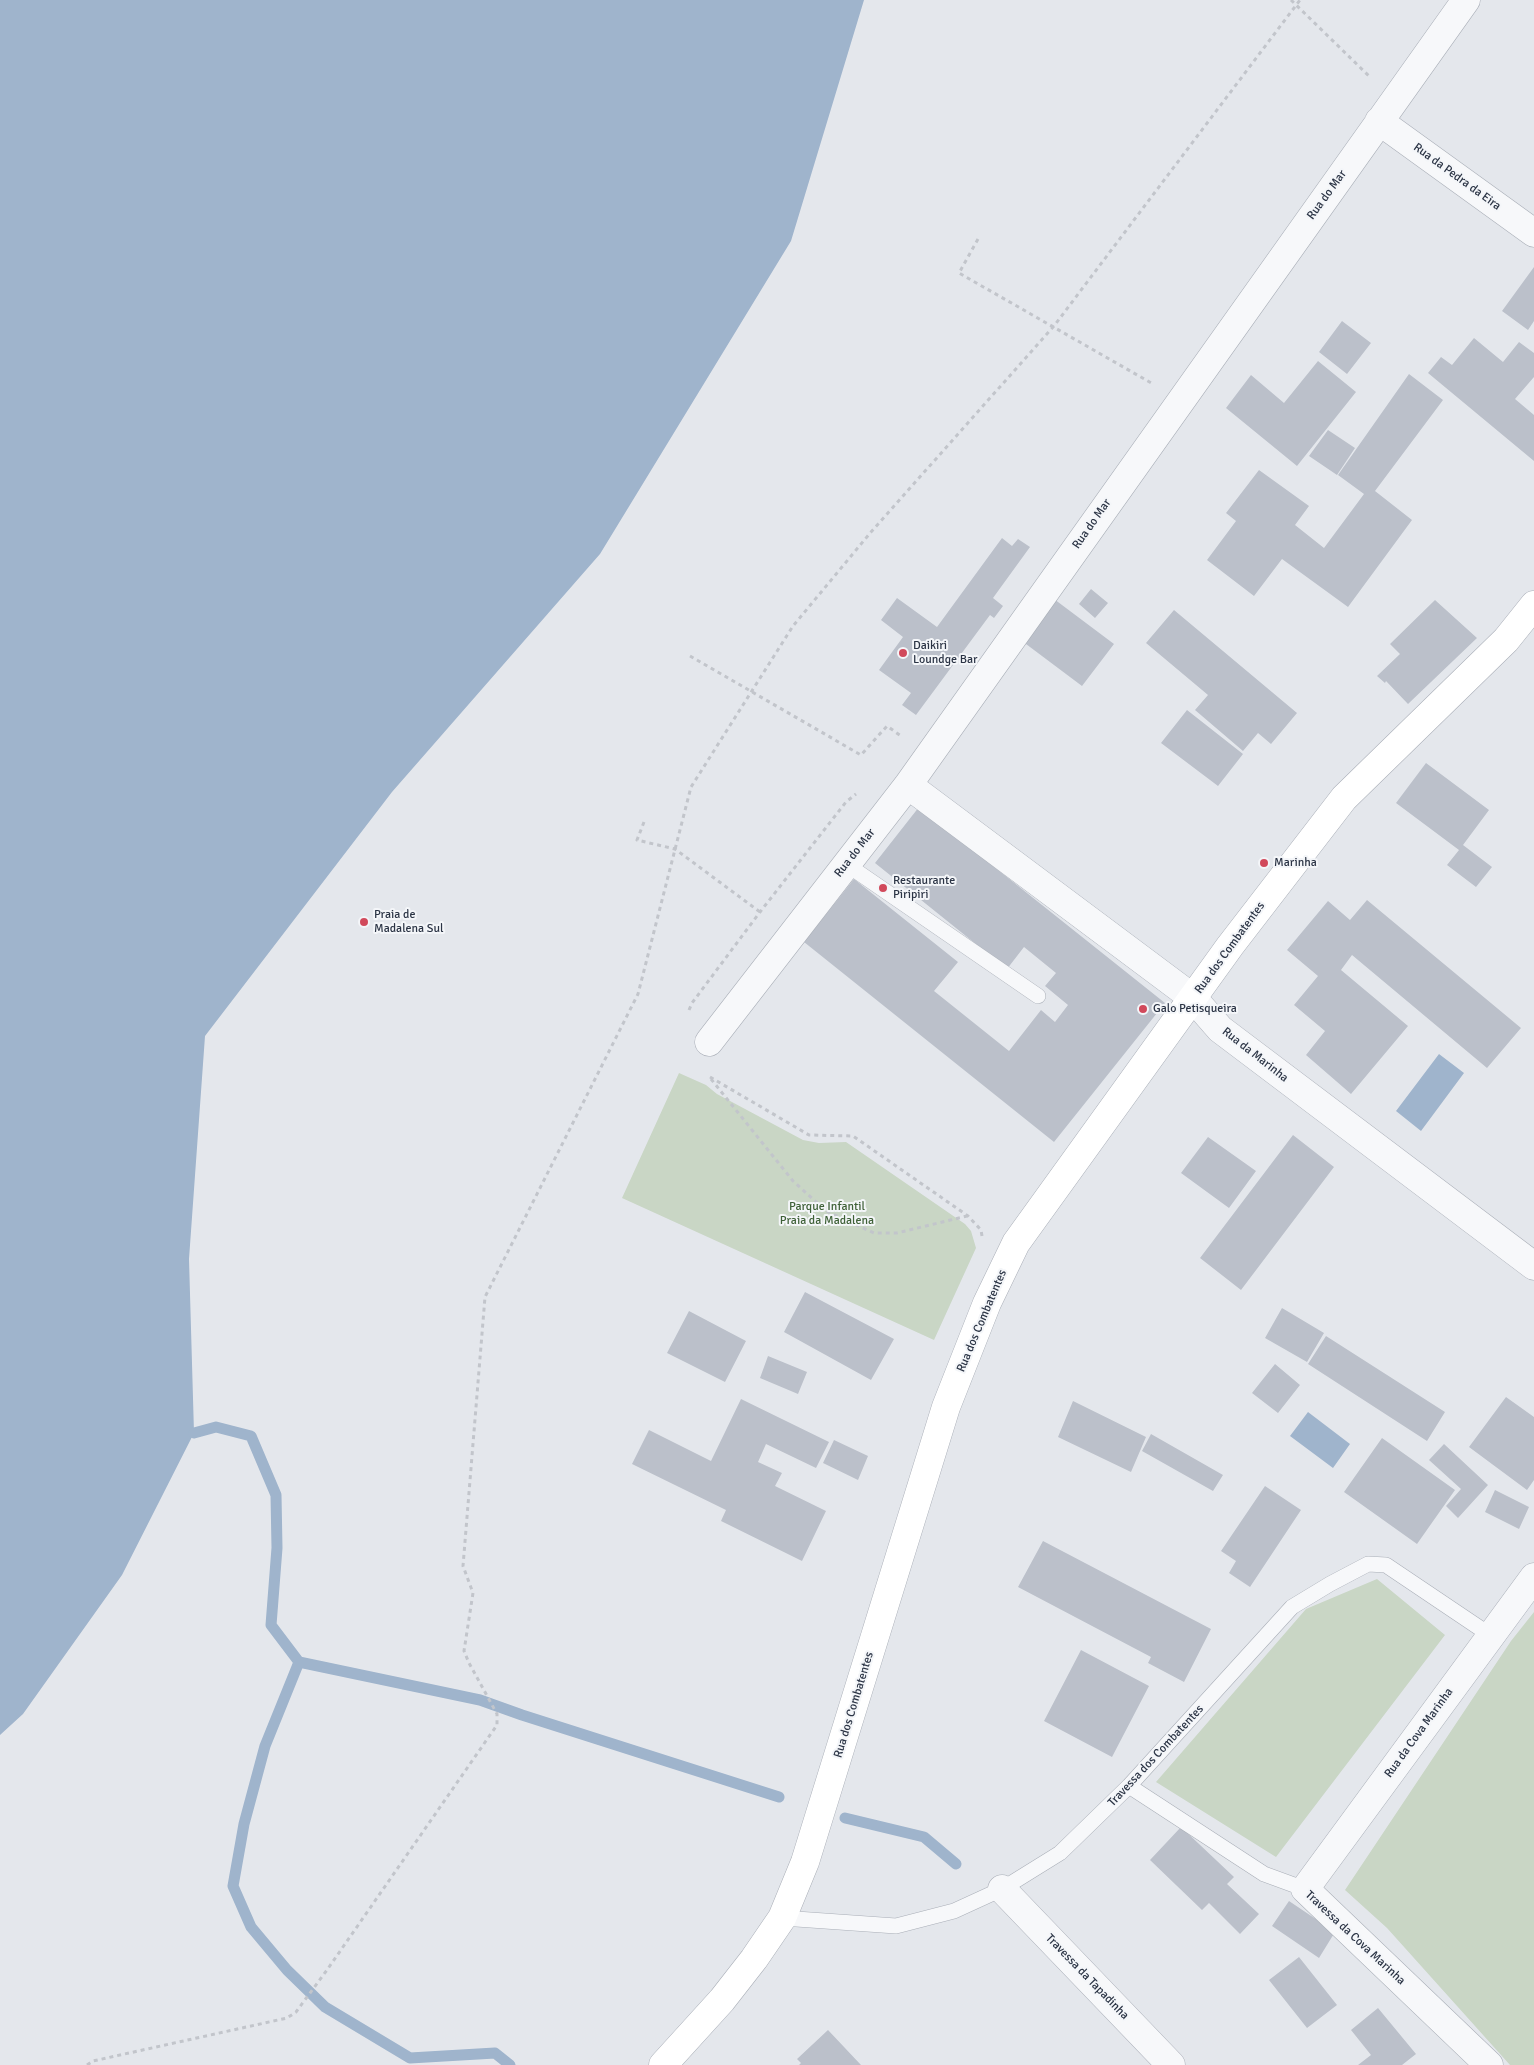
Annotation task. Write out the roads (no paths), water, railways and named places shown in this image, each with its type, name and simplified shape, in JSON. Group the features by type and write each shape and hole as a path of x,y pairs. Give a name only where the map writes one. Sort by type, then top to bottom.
{"main road":[{"name":"Rua dos Combatentes","path":"663,2065 722,2000 754,1959 782,1918 805,1862 946,1407 987,1303 1016,1243 1230,946 1344,798 1506,640 1534,605"}],"street":[{"name":"Rua do Mar","path":"708,1042 908,785 928,754 1466,0"},
{"name":"Rua da Pedra da Eira","path":"1380,122 1534,233"},
{"name":"Rua da Marinha","path":"908,785 1193,998 1220,1029 1534,1266"},
{"name":"Rua da Cova Marinha","path":"1305,1889 1534,1577"},
{"name":"Travessa da Tapadinha","path":"1002,1889 1171,2065"},
{"name":"Travessa da Cova Marinha","path":"1305,1889 1489,2065"}],"lane":[{"path":"846,864 1038,996"},
{"name":"Travessa dos Combatentes","path":"782,1918 896,1926 954,1911 1002,1889 1060,1853 1129,1786 1292,1607 1368,1564 1386,1565 1490,1635"},
{"name":"Travessa da Cova Marinha","path":"1129,1786 1264,1874 1305,1889"}],"water":[{"path":"0,0 864,0 791,241 600,554 392,792 205,1036 189,1259 194,1433 122,1575 23,1714 0,1735"},
{"path":"1439,1054 1464,1073 1421,1131 1396,1111"},
{"path":"1308,1412 1350,1444 1333,1468 1290,1436"}],"waterway":[{"path":"194,1433 216,1427 251,1436 276,1495 277,1548 271,1625 299,1662 480,1700 779,1797"},
{"path":"299,1662 265,1746 244,1824 233,1886 251,1927 287,1970 325,2007 410,2058 495,2053 510,2065"},
{"path":"845,1818 924,1837 956,1864"}],"place":[{"name":"Daikiri Loundge Bar","path":"903,653"},
{"name":"Marinha","path":"1264,863"},
{"name":"Restaurante Piripiri","path":"883,888"},
{"name":"Praia de Madalena Sul","path":"364,922"},
{"name":"Galo Petisqueira","path":"1143,1009"}],"park label":[{"name":"Parque Infantil Praia da Madalena","path":"827,1214"}]}
